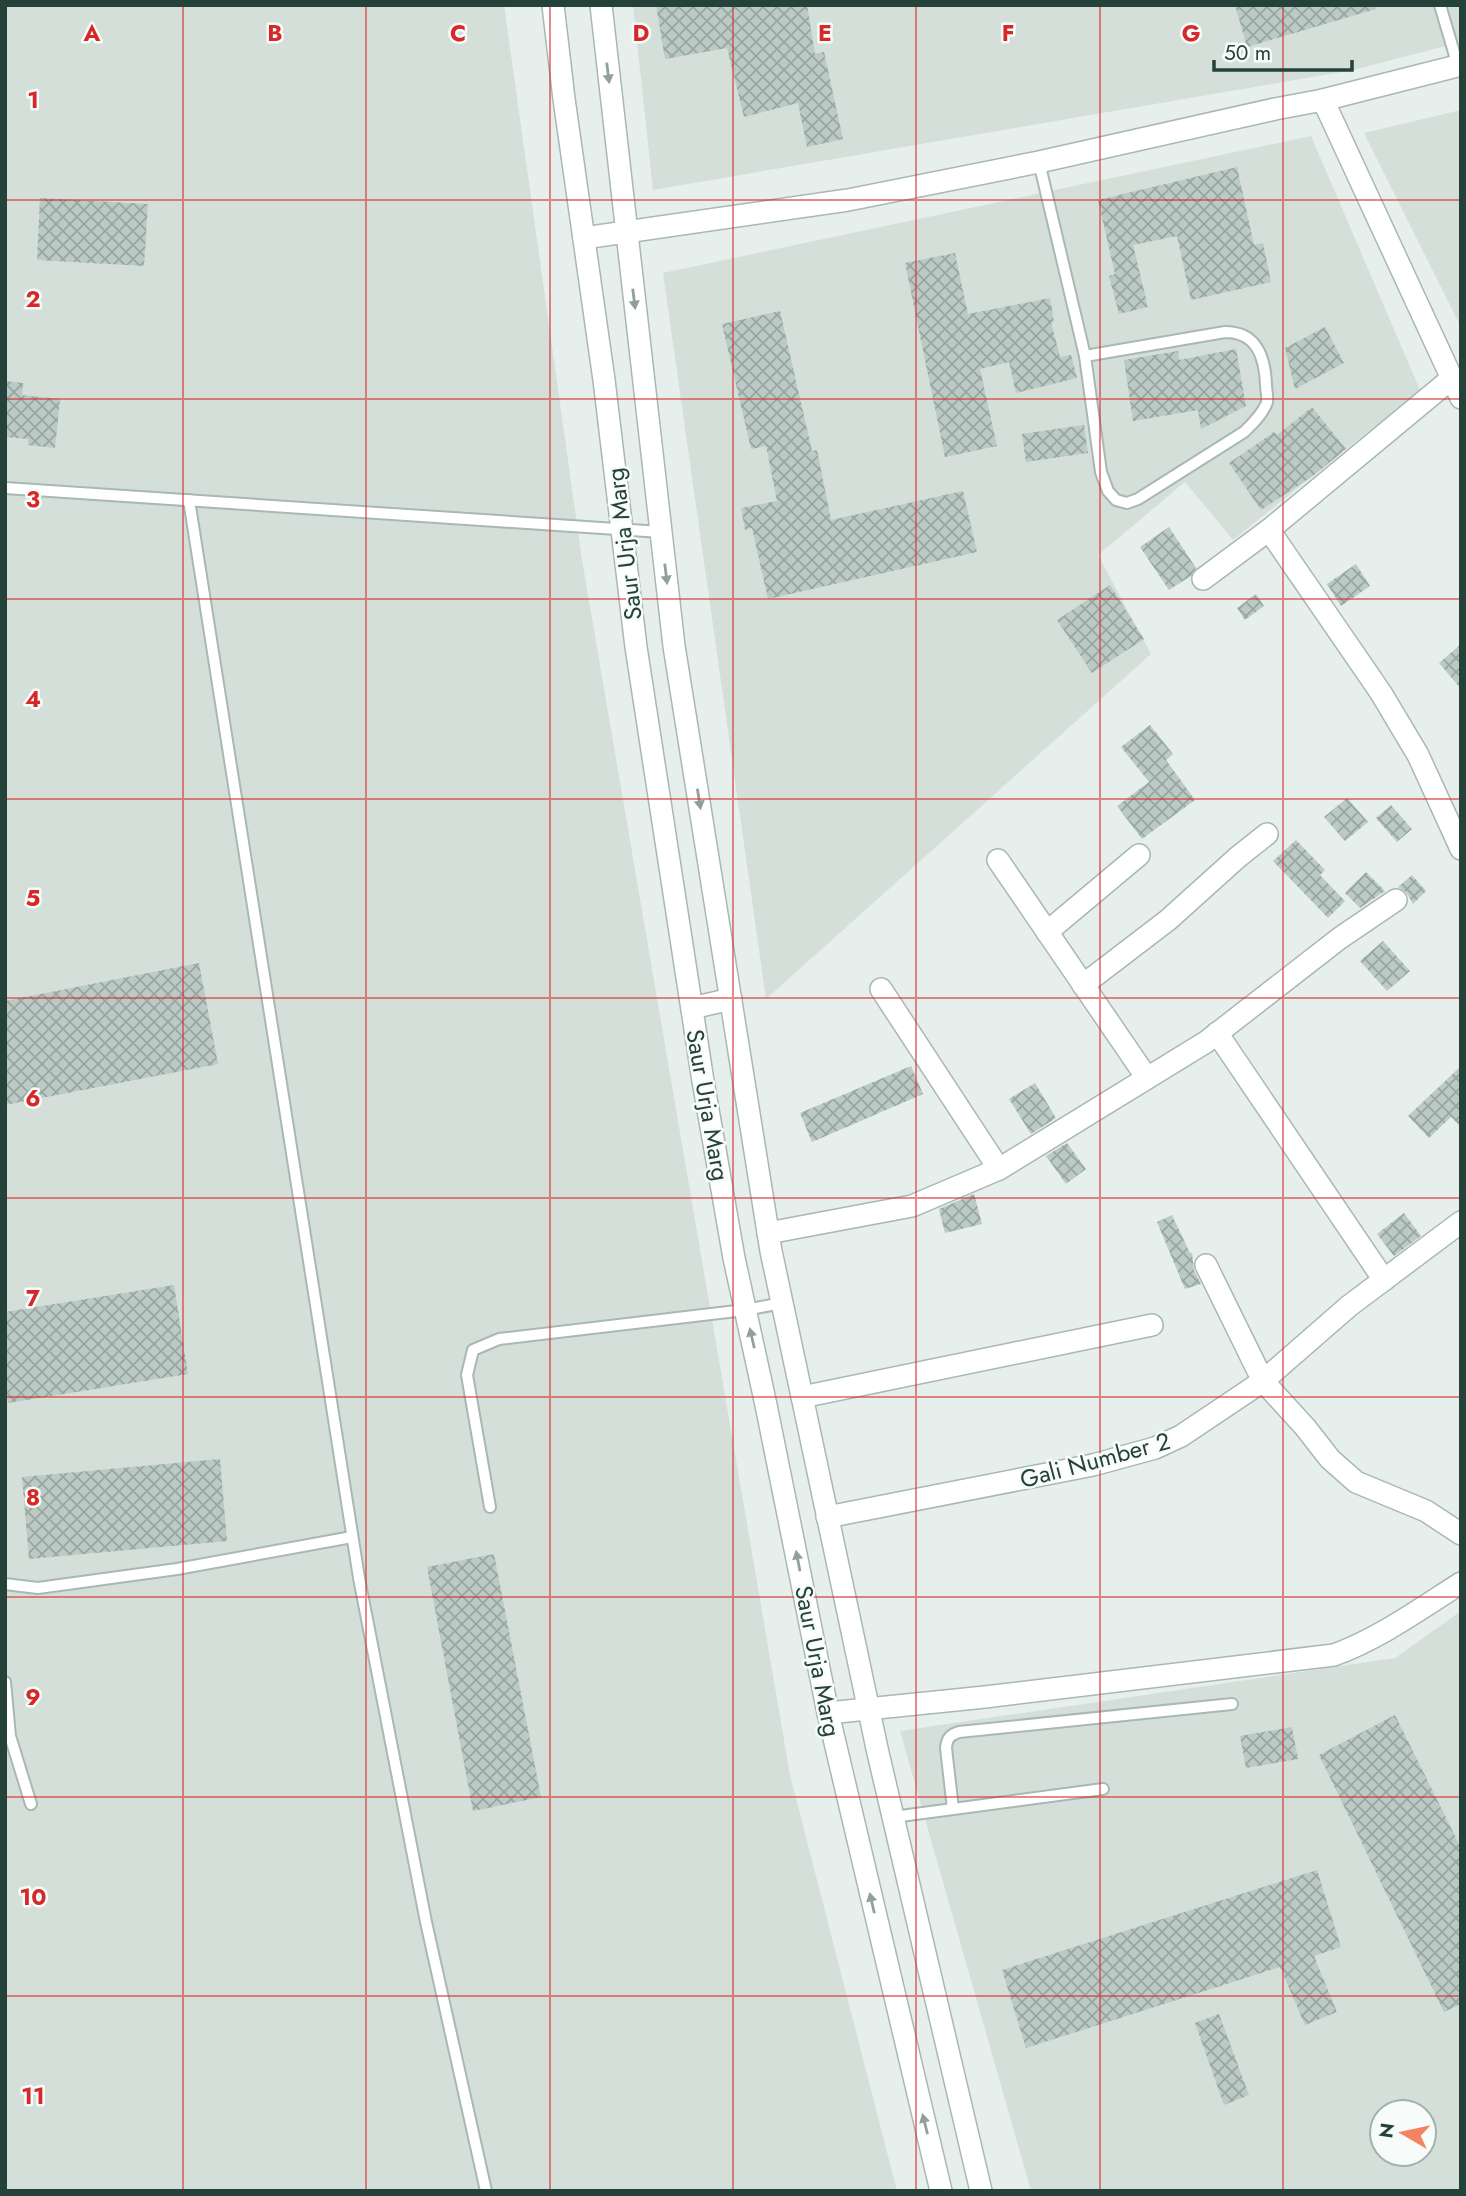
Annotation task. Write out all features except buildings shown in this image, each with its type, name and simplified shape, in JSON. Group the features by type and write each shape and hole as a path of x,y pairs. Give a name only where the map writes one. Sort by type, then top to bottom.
{"street":[{"name":"Saur Urja Marg","path":"553,5 636,647 703,1081 746,1310 828,1713 941,2191"},
{"name":"Saur Urja Marg","path":"601,5 674,646 768,1233 869,1710 981,2191"},
{"path":"584,238 848,200 1039,162 1275,108 1323,100 1459,66"},
{"path":"1323,100 1461,398"},
{"path":"1203,579 1269,530 1451,379"},
{"path":"1269,530 1381,694 1418,755 1461,849"},
{"path":"1083,985 1168,920 1238,856 1267,834"},
{"path":"1047,932 1139,855"},
{"path":"998,860 1147,1078"},
{"path":"768,1233 912,1206 999,1169 1217,1033 1340,938 1396,900"},
{"path":"881,989 999,1169"},
{"path":"692,1007 730,999"},
{"path":"1217,1033 1384,1280"},
{"name":"Gali Number 2","path":"827,1517 1080,1468 1155,1448 1205,1422 1263,1381 1349,1307 1461,1222"},
{"path":"1206,1265 1263,1381 1346,1476 1426,1511 1461,1534"},
{"path":"802,1397 1152,1325"},
{"path":"828,1713 1334,1655 1384,1632 1461,1583"}],"lane":[{"path":"1440,5 1459,66"},
{"path":"1039,162 1085,356 1101,472 1108,491 1116,500 1126,503 1138,499 1244,432 1257,419 1267,401 1265,373 1258,348 1239,332 1225,332 1085,356"},
{"path":"5,488 661,532"},
{"path":"189,500 352,1537 426,1922 486,2191"},
{"path":"491,1507 467,1375 473,1350 499,1339 746,1310 782,1303"},
{"path":"5,1584 38,1588 164,1571 352,1537"},
{"path":"5,1682 10,1735 31,1804"},
{"path":"953,1809 946,1748 946,1741 951,1735 959,1732 1233,1704"},
{"path":"893,1817 1103,1790"}],"shaded area":[{"path":"5,5 504,5 582,560 790,1775 897,2191 5,2191"},
{"path":"633,5 1461,5 1461,42 1353,70 653,190"},
{"path":"1461,110 1461,327 1364,133"},
{"path":"1311,136 1420,390 1233,540 1185,482 1098,555 1151,654 766,999 663,273"},
{"path":"1461,1611 1461,2191 1031,2191 900,1731 1395,1658"}]}
